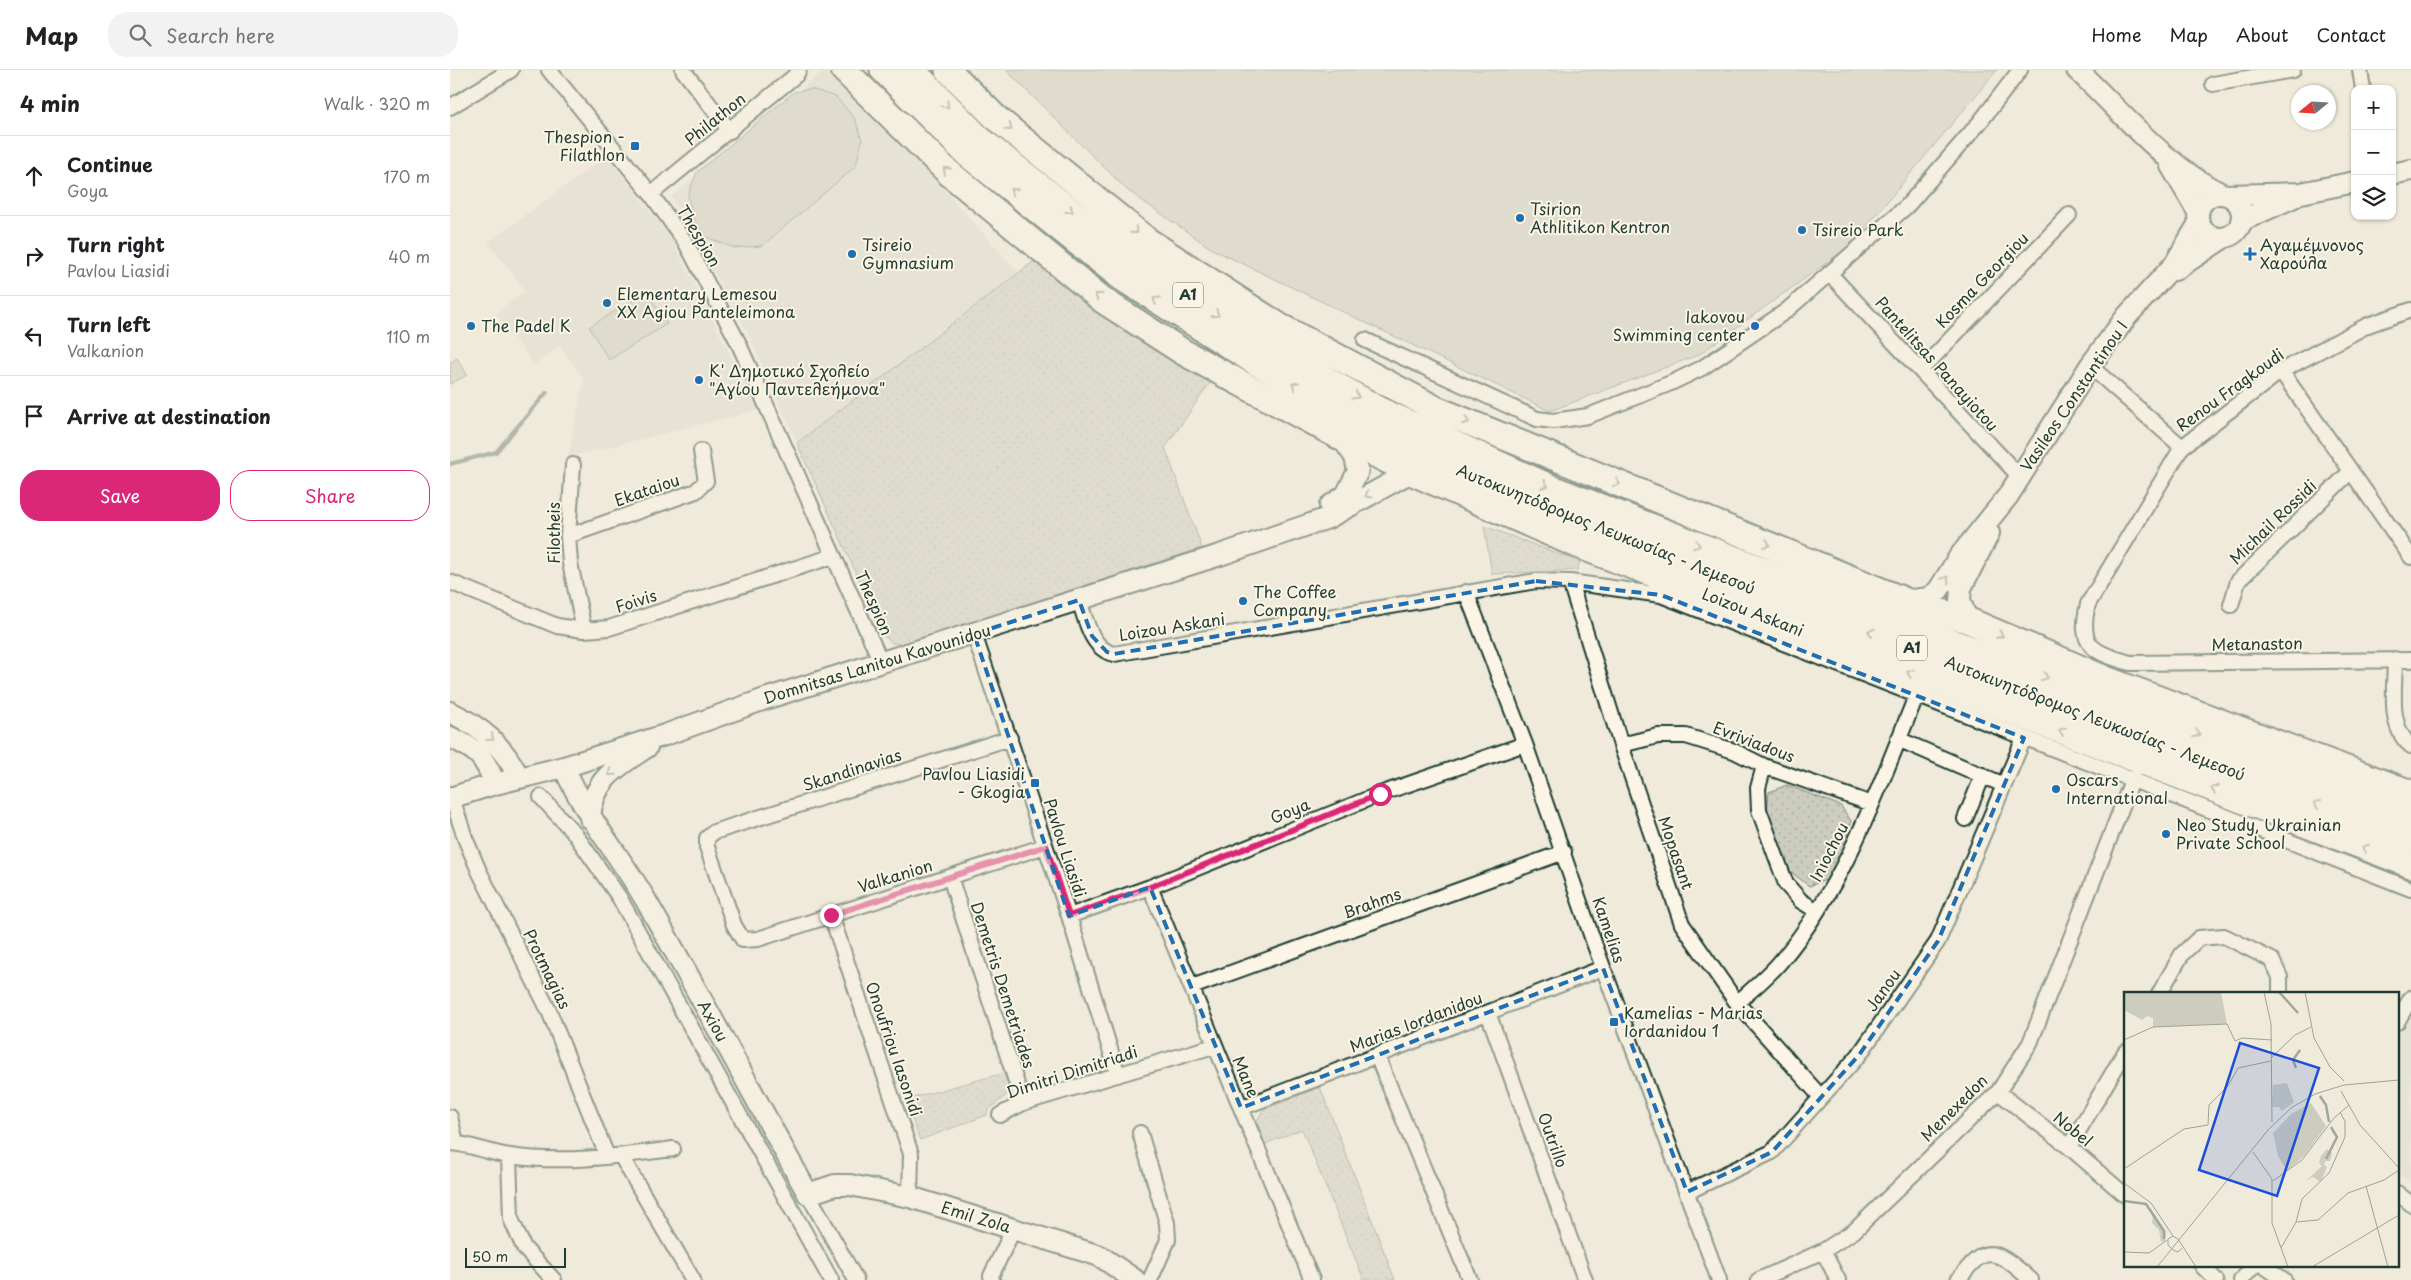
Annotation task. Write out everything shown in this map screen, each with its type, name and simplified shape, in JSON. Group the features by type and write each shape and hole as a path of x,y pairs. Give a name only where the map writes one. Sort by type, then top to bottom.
{"highway":[{"path":"844,70 949,173 1104,301 1183,352 1342,438 1412,462"},
{"name":"Αυτοκινητόδρομος Λευκωσίας - Λεμεσού","path":"883,70 967,154 1122,278 1412,462 1532,503 2411,840"},
{"name":"Αυτοκινητόδρομος Λευκωσίας - Λεμεσού","path":"912,70 980,138 1134,261 1266,346 1384,412 1554,489 1850,604 2411,815"},
{"path":"948,70 996,118 1148,241 1355,377 1501,465"},
{"path":"1283,328 1436,409 1906,600 1967,620 2108,680 2411,793"},
{"path":"1183,352 1367,437 1412,462 1575,544 2411,865"}],"street":[{"path":"450,107 510,70"},
{"name":"Thespion","path":"549,70 651,194 686,243 738,342 881,662"},
{"path":"683,70 730,131"},
{"name":"Philathon","path":"651,194 730,131 796,75 799,70"},
{"path":"1365,340 1537,419 1554,421 1588,416 1693,373 1744,341 1786,311 1907,206 1980,122 2020,70"},
{"path":"2077,70 2163,154 2204,185 2238,202 2242,215 2241,221 2232,234 2223,238 2208,234 2163,154"},
{"path":"2213,84 2293,70"},
{"path":"2360,70 2362,85"},
{"path":"2396,173 2411,170"},
{"path":"2199,217 2204,200 2216,194 2301,193 2351,183"},
{"path":"2241,221 2301,193"},
{"name":"Kosma Georgiou","path":"1921,370 2069,215"},
{"name":"Vasileos Constantinou I","path":"1967,620 1960,600 1961,588 2008,496 2090,366 2127,316 2165,277 2180,256 2199,217"},
{"name":"Vasileos Constantinou I","path":"2165,277 2223,238"},
{"name":"Pantelitsas Panayiotou","path":"1830,273 1987,444 2020,477"},
{"name":"Renou Fragkoudi","path":"2104,656 2090,645 2083,624 2088,604 2182,447 2281,372 2368,325 2411,310"},
{"path":"2090,366 2182,447"},
{"path":"2281,372 2411,557"},
{"name":"Domnitsas Lanitou Kavounidou","path":"1303,524 1346,495 1358,472 1355,457 1342,438"},
{"name":"Ekataiou","path":"568,536 696,491 706,481 701,451"},
{"name":"Domnitsas Lanitou Kavounidou","path":"451,798 495,784 564,767 665,735 765,699 1220,555 1303,524 1328,518 1412,462"},
{"name":"Filotheis","path":"573,465 568,536 570,563 584,630"},
{"name":"Michail Rossidi","path":"2230,605 2238,581 2351,471"},
{"name":"Vasileos Constantinou I","path":"1906,600 1928,598 1938,591 1959,557 2008,496"},
{"name":"Foivis","path":"450,582 557,626 584,630 609,628 834,556"},
{"name":"Loizou Askani","path":"1079,600 1092,636 1107,652 1114,654 1536,581 1570,582 1661,595 1917,694 2024,738 2133,778 2411,889"},
{"name":"Mopasant","path":"1570,582 1621,746 1682,924 1737,1003 1821,1097"},
{"name":"Kamelias","path":"1466,592 1525,744 1603,968 1718,1280"},
{"name":"Pavlou Liasidi","path":"974,634 1069,916 1118,1074"},
{"name":"Metanaston","path":"2104,656 2130,663 2411,660"},
{"path":"2395,659 2395,716 2402,739 2411,746"},
{"name":"Iniochou","path":"1737,1003 1780,962 1817,911 1849,859 1917,694"},
{"path":"450,712 470,722 501,747 519,778"},
{"path":"590,818 593,795 605,778 665,735"},
{"name":"Evriviadous","path":"1621,746 1658,736 1686,736 1734,751 1764,766 1872,804"},
{"path":"450,737 472,747 480,754 495,784"},
{"name":"Skandinavias","path":"707,838 714,832 1010,738"},
{"name":"Janou","path":"1687,1192 1772,1152 1859,1055 1938,941 2024,738"},
{"path":"1898,739 2004,784"},
{"name":"Goya","path":"1069,916 1150,887 1380,794 1525,744"},
{"path":"1764,766 1758,788 1759,810 1786,884 1800,901 1817,911"},
{"name":"Axiou","path":"564,767 590,818 639,888 856,1280"},
{"path":"1965,819 1983,776"},
{"name":"Menexedon","path":"1758,1280 1823,1251 1854,1231 1998,1092 2030,1043 2133,778"},
{"name":"Protmagias","path":"451,798 479,871 549,1011 614,1156 693,1280"},
{"name":"Axiou","path":"541,798 575,834 619,897 831,1280"},
{"name":"Valkanion","path":"707,838 707,847 731,917 743,940 758,939 1046,846"},
{"name":"Brahms","path":"1192,987 1564,852"},
{"name":"Demetris Demetriades","path":"950,877 1023,1103"},
{"name":"Mane","path":"1150,887 1312,1280"},
{"name":"Onoufriou Iasonidi","path":"831,915 911,1154 910,1197"},
{"path":"2160,992 2182,954 2199,938 2224,936 2272,960 2280,977 2280,992"},
{"name":"Marias Iordanidou","path":"1241,1108 1603,968"},
{"path":"2398,1020 2411,998"},
{"path":"689,1023 708,1012"},
{"name":"Outrillo","path":"1488,1013 1585,1280"},
{"name":"Dimitri Dimitriadi","path":"1000,1115 1023,1103 1214,1046"},
{"path":"2069,1148 2124,1054"},
{"path":"1377,1056 1470,1280"},
{"name":"Nobel","path":"1998,1092 2124,1194"},
{"path":"450,1117 453,1143 509,1156 555,1160 673,1149"},
{"path":"1140,1133 1167,1223 1168,1240 1150,1280"},
{"path":"509,1156 511,1219 524,1248 554,1280"},
{"name":"Emil Zola","path":"808,1194 835,1185 850,1185 910,1197 1100,1256 1135,1280"},
{"path":"2398,1195 2411,1204"},
{"path":"992,1280 992,1276 1014,1228"},
{"path":"1823,1251 1838,1280"},
{"path":"1958,1280 1980,1256 1991,1254 2007,1260 2031,1280"},
{"path":"2204,1268 2216,1280"},
{"path":"2241,1280 2252,1268"},
{"path":"2267,1268 2284,1280"}],"highlighted area":[{"path":"1536,581 1661,595 2024,738 1938,941 1859,1055 1772,1152 1687,1192 1603,968 1241,1108 1150,887 1069,916 974,634 1079,600 1092,636 1107,652 1114,654"}],"shaded area":[{"name":"Tsireio Gymnasium","path":"824,70 886,126 1020,274 797,443 747,331 671,197"},
{"name":"Tsirion Athlitikon Kentron","path":"1006,70 1997,70 1850,246 1698,355 1550,411 1212,249 1127,190"},
{"path":"811,89 836,97 855,119 862,140 856,166 762,246 734,248 706,237 693,218 688,195 697,172 794,92"},
{"name":"Elementary Lemesou XX Agiou Panteleimona","path":"607,156 671,238 758,410 568,457 584,379 560,346 534,365 496,314 525,291 488,242"},
{"path":"1034,261 1212,380 1165,448 1202,548 903,644 892,643 885,637 797,443"},
{"path":"647,292 667,324 609,360 589,327"},
{"path":"457,358 467,375 450,384 450,363"},
{"path":"1484,526 1580,562 1577,570 1492,574"},
{"path":"1787,785 1841,806 1851,821 1848,841 1826,880 1809,886 1790,871 1767,812 1769,792"},
{"path":"2411,1020 2411,1182 2398,1174 2398,1031 2403,1023"},
{"path":"1004,1073 1010,1092 988,1110 987,1115 920,1140 905,1100"},
{"path":"1320,1087 1395,1280 1364,1280 1302,1129 1265,1144 1257,1121 1263,1110"}],"waterway":[{"path":"450,464 496,452 547,392"}],"place":[{"name":"Thespion - Filathlon","path":"635,146"},
{"name":"Tsirion Athlitikon Kentron","path":"1520,218"},
{"name":"Tsireio Park","path":"1802,230"},
{"name":"Tsireio Gymnasium","path":"852,254"},
{"name":"Αγαμέμνονος Χαρούλα","path":"2250,254"},
{"name":"Elementary Lemesou XX Agiou Panteleimona","path":"607,303"},
{"name":"The Padel K","path":"471,326"},
{"name":"Iakovou Swimming center","path":"1755,326"},
{"name":"Κ' Δημοτικό Σχολείο \"Αγίου Παντελεήμονα\"","path":"699,380"},
{"name":"The Coffee Company","path":"1243,601"},
{"name":"Pavlou Liasidi - Gkogia","path":"1035,783"},
{"name":"Oscars International","path":"2056,789"},
{"name":"Neo Study, Ukrainian Private School","path":"2166,834"},
{"name":"Kamelias - Marias Iordanidou 1","path":"1614,1022"}],"route":[{"path":"831,915 1046,846 1069,916 1150,887 1380,794"}]}
